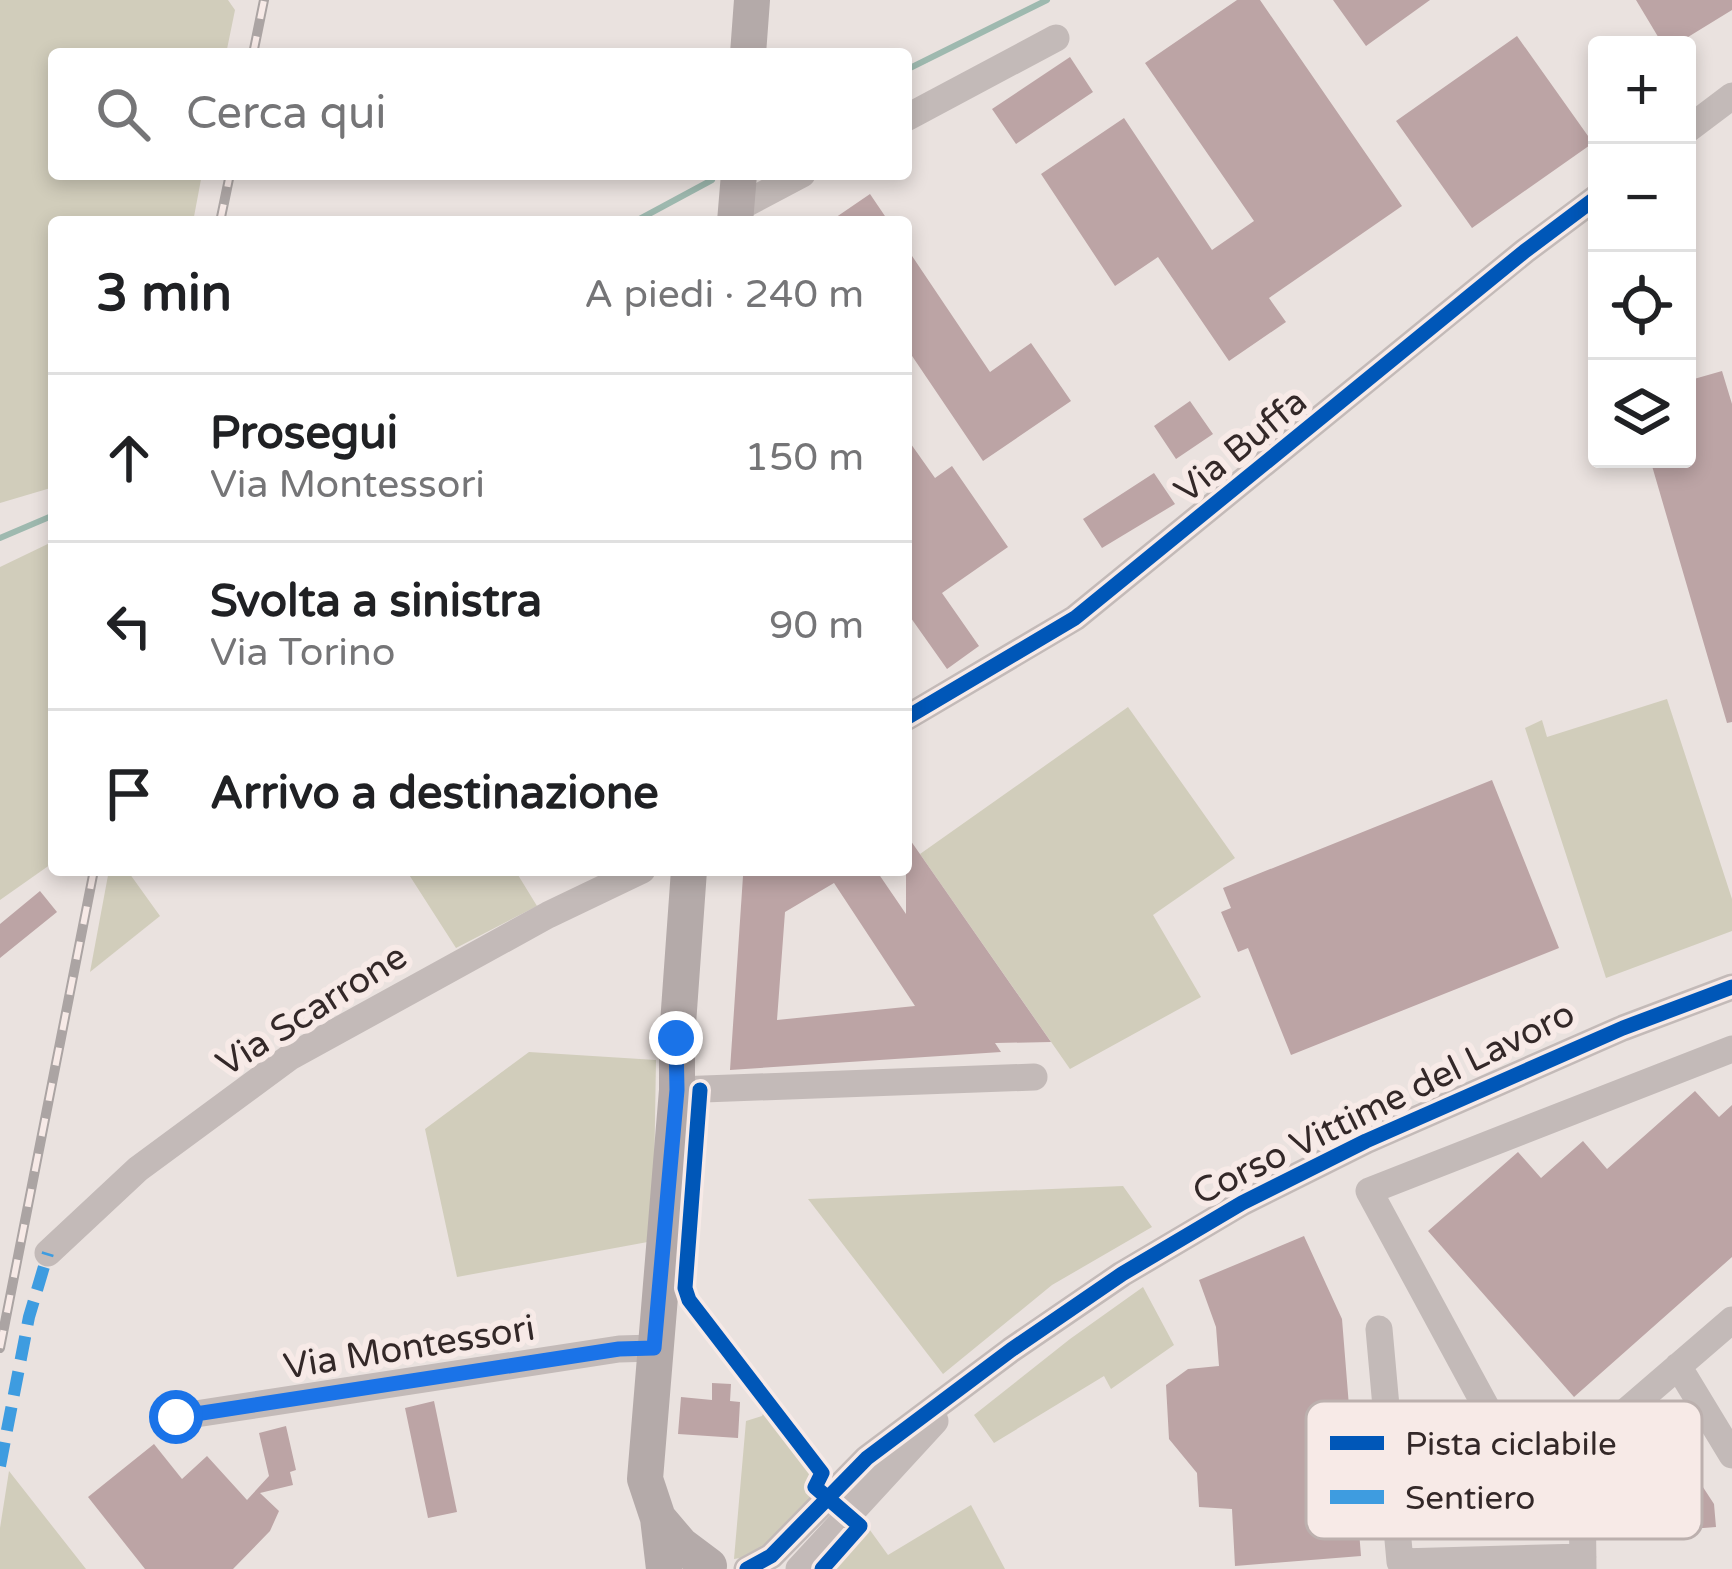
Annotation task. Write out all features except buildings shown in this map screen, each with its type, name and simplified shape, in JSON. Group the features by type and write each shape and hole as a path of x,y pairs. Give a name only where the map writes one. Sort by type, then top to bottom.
{"main road":[{"path":"748,48 752,0"},
{"path":"664,1569 658,1518 645,1479 677,1090 688,876"},
{"path":"658,1518 708,1568"}],"street":[{"path":"912,115 1056,38"},
{"path":"1696,123 1732,96"},
{"path":"737,202 788,180"},
{"name":"Via Buffa","path":"912,714 1075,618 1588,204"},
{"name":"Via Scarrone","path":"48,1253 138,1169 290,1057 344,1023 629,876"},
{"name":"Corso Vittime del Lavoro","path":"961,1390 1011,1349 1122,1274 1242,1203 1490,1084 1732,987"},
{"path":"1482,1401 1369,1191 1732,1049"},
{"path":"677,1090 1034,1077"},
{"path":"1638,1401 1732,1320"},
{"path":"1379,1329 1385,1401"},
{"name":"Via Montessori","path":"176,1417 619,1349 654,1348"},
{"path":"1678,1366 1699,1401"},
{"path":"747,1569 771,1556 867,1458 961,1390"},
{"path":"799,1569 961,1390"},
{"path":"1702,1406 1732,1455"},
{"path":"1398,1539 1400,1562 1583,1563"}],"shaded area":[{"path":"0,0 228,0 235,10 227,48 48,48 48,180 201,180 194,216 48,216 48,489 0,503"},
{"path":"48,544 48,866 0,900 0,567"},
{"path":"1667,699 1732,899 1732,931 1606,978 1525,728 1542,720 1547,737"},
{"path":"1128,707 1235,858 1153,915 1201,997 1070,1069 920,854"},
{"path":"108,876 131,876 160,916 90,972"},
{"path":"410,876 519,876 537,906 456,948"},
{"path":"529,1052 656,1060 653,1241 457,1277 425,1129"},
{"path":"1123,1186 1152,1227 1052,1285 943,1374 808,1199"},
{"path":"1143,1287 1174,1345 1111,1389 1104,1376 994,1443 974,1415"},
{"path":"771,1397 830,1477 758,1555 734,1559 746,1421 762,1416"},
{"path":"9,1471 86,1569 0,1569 0,1528"},
{"path":"971,1505 1005,1569 835,1569 867,1526 888,1555"}],"waterway":[{"path":"912,67 1047,0"},
{"path":"645,216 712,180"},
{"path":"0,538 48,518"}],"railway":[{"path":"254,48 264,0"},
{"path":"221,216 229,180"},
{"path":"0,1348 93,876"}],"marked path":[{"path":"0,1466 29,1317 48,1253"}],"cycle path":[{"path":"912,714 1075,618 1588,204"},
{"path":"747,1569 771,1556 867,1458 1011,1350 1122,1274 1242,1203 1366,1141 1623,1028 1732,987"},
{"path":"700,1090 685,1288 689,1300 822,1473 815,1487 860,1526 822,1569"}],"route":[{"path":"176,1417 619,1349 654,1348 677,1090 676,1038"}]}
